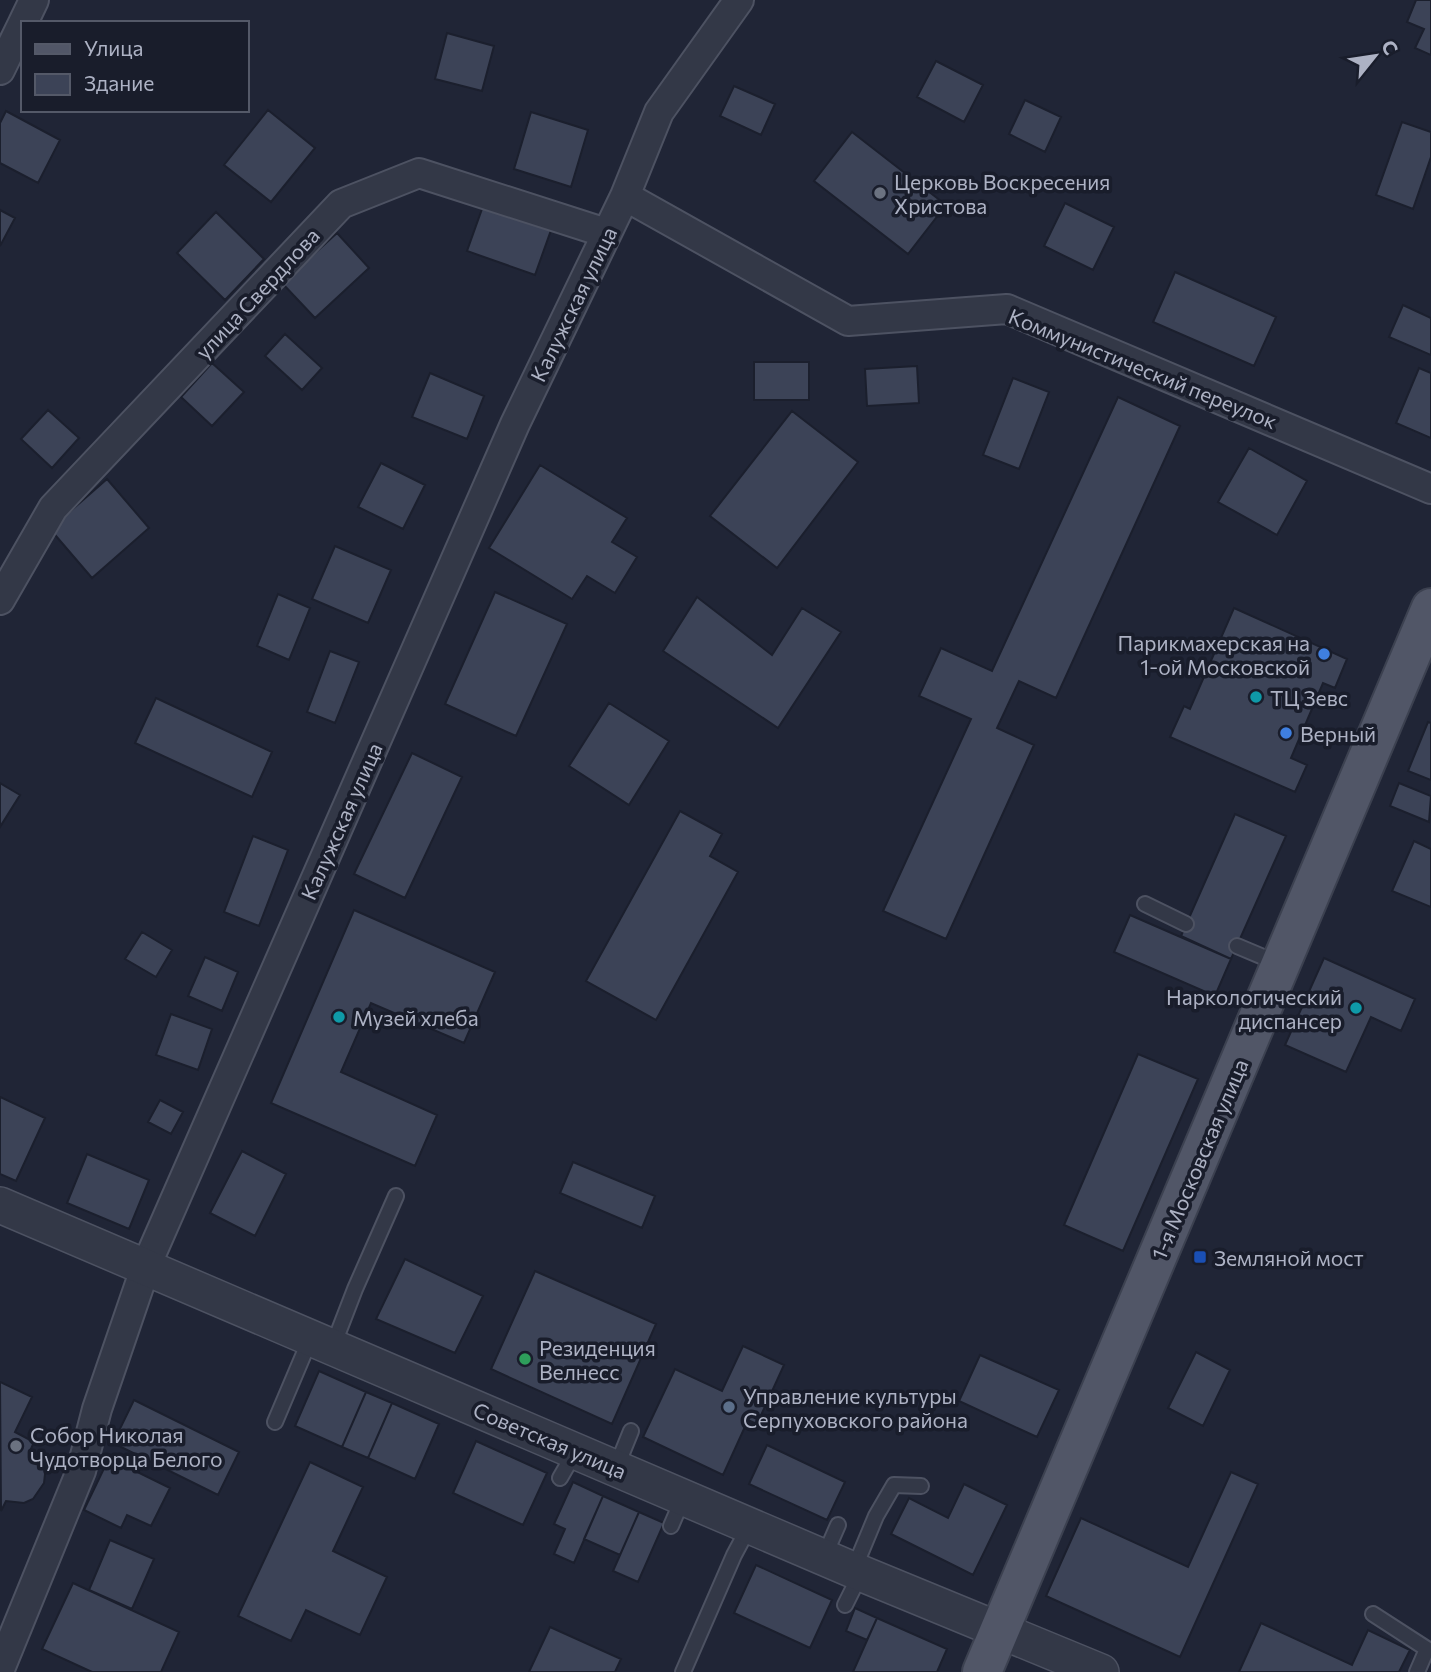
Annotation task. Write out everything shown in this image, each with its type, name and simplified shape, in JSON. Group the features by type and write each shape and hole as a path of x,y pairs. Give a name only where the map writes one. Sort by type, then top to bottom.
{"main road":[{"name":"1-я Московская улица","path":"982,1672 1431,608"}],"street":[{"path":"24,21 34,0"},
{"name":"Калужская улица","path":"0,1669 82,1471 97,1382 515,424 625,196 659,111 739,0"},
{"path":"0,70 21,27"},
{"name":"улица Свердлова","path":"0,600 53,508 341,204 419,173 606,233"},
{"name":"Коммунистический переулок","path":"625,196 848,321 1007,309 1431,489"},
{"name":"Советская улица","path":"0,1205 322,1342 568,1464 616,1468 678,1512 750,1526 1101,1672"}],"lane":[{"path":"1145,904 1186,924"},
{"path":"1237,946 1281,964"},
{"path":"275,1422 355,1289 396,1196"},
{"path":"616,1468 631,1431"},
{"path":"846,1567 894,1485 921,1486"},
{"path":"838,1525 846,1567 845,1605"},
{"path":"683,1672 734,1555 750,1526"},
{"path":"1373,1614 1427,1649 1417,1672"}],"building":[{"path":"1416,0 1431,0 1431,55 1415,48 1424,29 1407,22"},
{"path":"447,33 494,46 482,91 435,79"},
{"path":"936,61 983,85 964,122 917,97"},
{"path":"734,86 775,104 761,135 720,116"},
{"path":"1025,100 1061,117 1045,152 1009,134"},
{"path":"268,110 315,148 271,202 224,165"},
{"path":"6,111 60,140 38,183 0,163 0,123"},
{"path":"531,112 588,130 571,187 514,169"},
{"path":"1402,122 1431,132 1431,157 1413,209 1376,195"},
{"name":"Церковь Воскресения Христова","path":"852,132 946,205 908,254 814,181"},
{"path":"487,195 555,219 535,275 467,251"},
{"path":"1065,203 1114,227 1093,270 1044,246"},
{"path":"0,210 15,218 0,246"},
{"path":"216,212 264,259 225,300 177,253"},
{"path":"337,233 369,268 315,318 282,283"},
{"path":"1175,272 1276,317 1254,366 1153,322"},
{"path":"1403,305 1431,318 1431,355 1389,337"},
{"path":"285,334 322,368 302,390 265,356"},
{"path":"754,362 809,362 809,400 754,400"},
{"path":"212,363 244,392 212,426 181,397"},
{"path":"917,366 919,403 867,406 865,369"},
{"path":"1419,368 1431,373 1431,438 1396,423"},
{"path":"430,373 484,396 467,439 412,417"},
{"path":"1013,378 1049,392 1019,469 983,455"},
{"path":"1118,397 1180,426 1056,698 1019,681 997,728 1034,745 946,939 883,911 971,719 919,696 941,648 992,671"},
{"path":"48,410 79,438 52,468 21,439"},
{"path":"792,411 858,462 777,568 710,516"},
{"path":"1249,448 1307,481 1277,535 1218,502"},
{"path":"381,463 425,485 403,529 358,507"},
{"path":"540,465 627,518 612,542 637,557 615,593 587,576 572,599 489,548"},
{"path":"107,479 149,528 92,578 50,529"},
{"path":"335,546 391,570 368,623 312,599"},
{"path":"495,592 567,624 516,736 445,704"},
{"path":"278,594 310,608 289,660 257,646"},
{"path":"697,597 772,655 802,608 841,632 778,728 663,651"},
{"name":"ТЦ Зевс","path":"1234,608 1347,659 1335,688 1323,683 1291,758 1307,765 1295,792 1170,737 1184,706 1190,709"},
{"path":"330,651 359,662 335,723 307,712"},
{"path":"156,698 272,752 252,797 135,743"},
{"path":"609,703 669,741 629,805 569,766"},
{"path":"1428,722 1431,723 1431,780 1408,771"},
{"path":"412,753 462,777 405,898 354,874"},
{"path":"0,783 20,795 0,827"},
{"path":"1399,783 1431,796 1429,822 1390,806"},
{"path":"680,811 722,834 710,856 738,872 656,1020 586,981"},
{"path":"1235,814 1286,836 1231,959 1181,936"},
{"path":"253,836 288,850 259,926 224,912"},
{"path":"1414,841 1431,849 1431,907 1392,891"},
{"path":"354,910 495,972 464,1043 371,1003 341,1072 437,1115 415,1166 271,1103"},
{"path":"1130,915 1231,959 1215,996 1114,952"},
{"path":"142,932 172,950 156,977 125,959"},
{"path":"205,957 238,972 222,1011 188,996"},
{"name":"Наркологический диспансер","path":"1324,958 1415,999 1401,1031 1371,1017 1346,1072 1285,1045"},
{"path":"171,1014 212,1029 198,1070 156,1055"},
{"path":"1138,1054 1198,1079 1123,1251 1064,1225"},
{"path":"0,1097 45,1118 16,1181 0,1174"},
{"path":"160,1100 183,1112 171,1134 148,1122"},
{"path":"242,1151 286,1174 255,1236 210,1213"},
{"path":"87,1154 149,1180 129,1229 67,1203"},
{"path":"573,1162 655,1196 642,1228 560,1193"},
{"path":"405,1259 483,1296 455,1353 376,1319"},
{"path":"535,1271 656,1324 612,1424 491,1369"},
{"path":"743,1346 784,1365 757,1424 748,1420 723,1475 643,1437 675,1369 722,1391"},
{"path":"1196,1352 1230,1370 1203,1426 1168,1408"},
{"path":"980,1355 1059,1390 1037,1437 959,1401"},
{"path":"319,1371 366,1392 342,1447 295,1426"},
{"name":"Собор Николая Чудотворца Белого","path":"0,1382 32,1397 15,1432 34,1442 30,1451 43,1464 45,1474 44,1483 33,1499 24,1503 6,1501 1,1511"},
{"path":"366,1392 392,1403 368,1458 342,1447"},
{"path":"134,1400 239,1452 218,1495 113,1443"},
{"path":"392,1403 439,1424 415,1479 368,1458"},
{"path":"476,1441 547,1473 523,1525 453,1493"},
{"path":"767,1445 845,1482 827,1520 749,1484"},
{"path":"109,1458 170,1488 151,1526 127,1515 121,1528 84,1510"},
{"path":"310,1462 363,1487 333,1551 387,1577 360,1635 306,1610 291,1641 238,1616"},
{"path":"1231,1472 1258,1484 1180,1657 1046,1596 1081,1518 1188,1567"},
{"path":"573,1482 603,1496 574,1563 554,1554 565,1529 554,1524"},
{"path":"964,1484 1007,1505 973,1575 891,1534 909,1498 948,1518"},
{"path":"603,1496 639,1512 620,1555 584,1539"},
{"path":"639,1512 664,1523 638,1582 613,1571"},
{"path":"110,1540 154,1559 132,1609 89,1590"},
{"path":"756,1565 832,1600 810,1648 734,1613"},
{"path":"73,1583 179,1632 161,1672 92,1672 42,1649"},
{"path":"855,1608 877,1618 867,1640 846,1631"},
{"path":"877,1618 947,1649 937,1672 853,1672"},
{"path":"1261,1623 1352,1665 1368,1630 1410,1650 1399,1672 1239,1672"},
{"path":"550,1627 621,1659 615,1672 529,1672"}],"place":[{"name":"Церковь Воскресения Христова","path":"880,193"},
{"name":"Парикмахерская на 1-ой Московской","path":"1324,654"},
{"name":"ТЦ Зевс","path":"1256,697"},
{"name":"Верный","path":"1286,733"},
{"name":"Наркологический диспансер","path":"1356,1008"},
{"name":"Музей хлеба","path":"339,1017"},
{"name":"Земляной мост","path":"1200,1257"},
{"name":"Резиденция Велнесс","path":"525,1359"},
{"name":"Управление культуры Серпуховского района","path":"729,1407"},
{"name":"Собор Николая Чудотворца Белого","path":"16,1446"}]}
